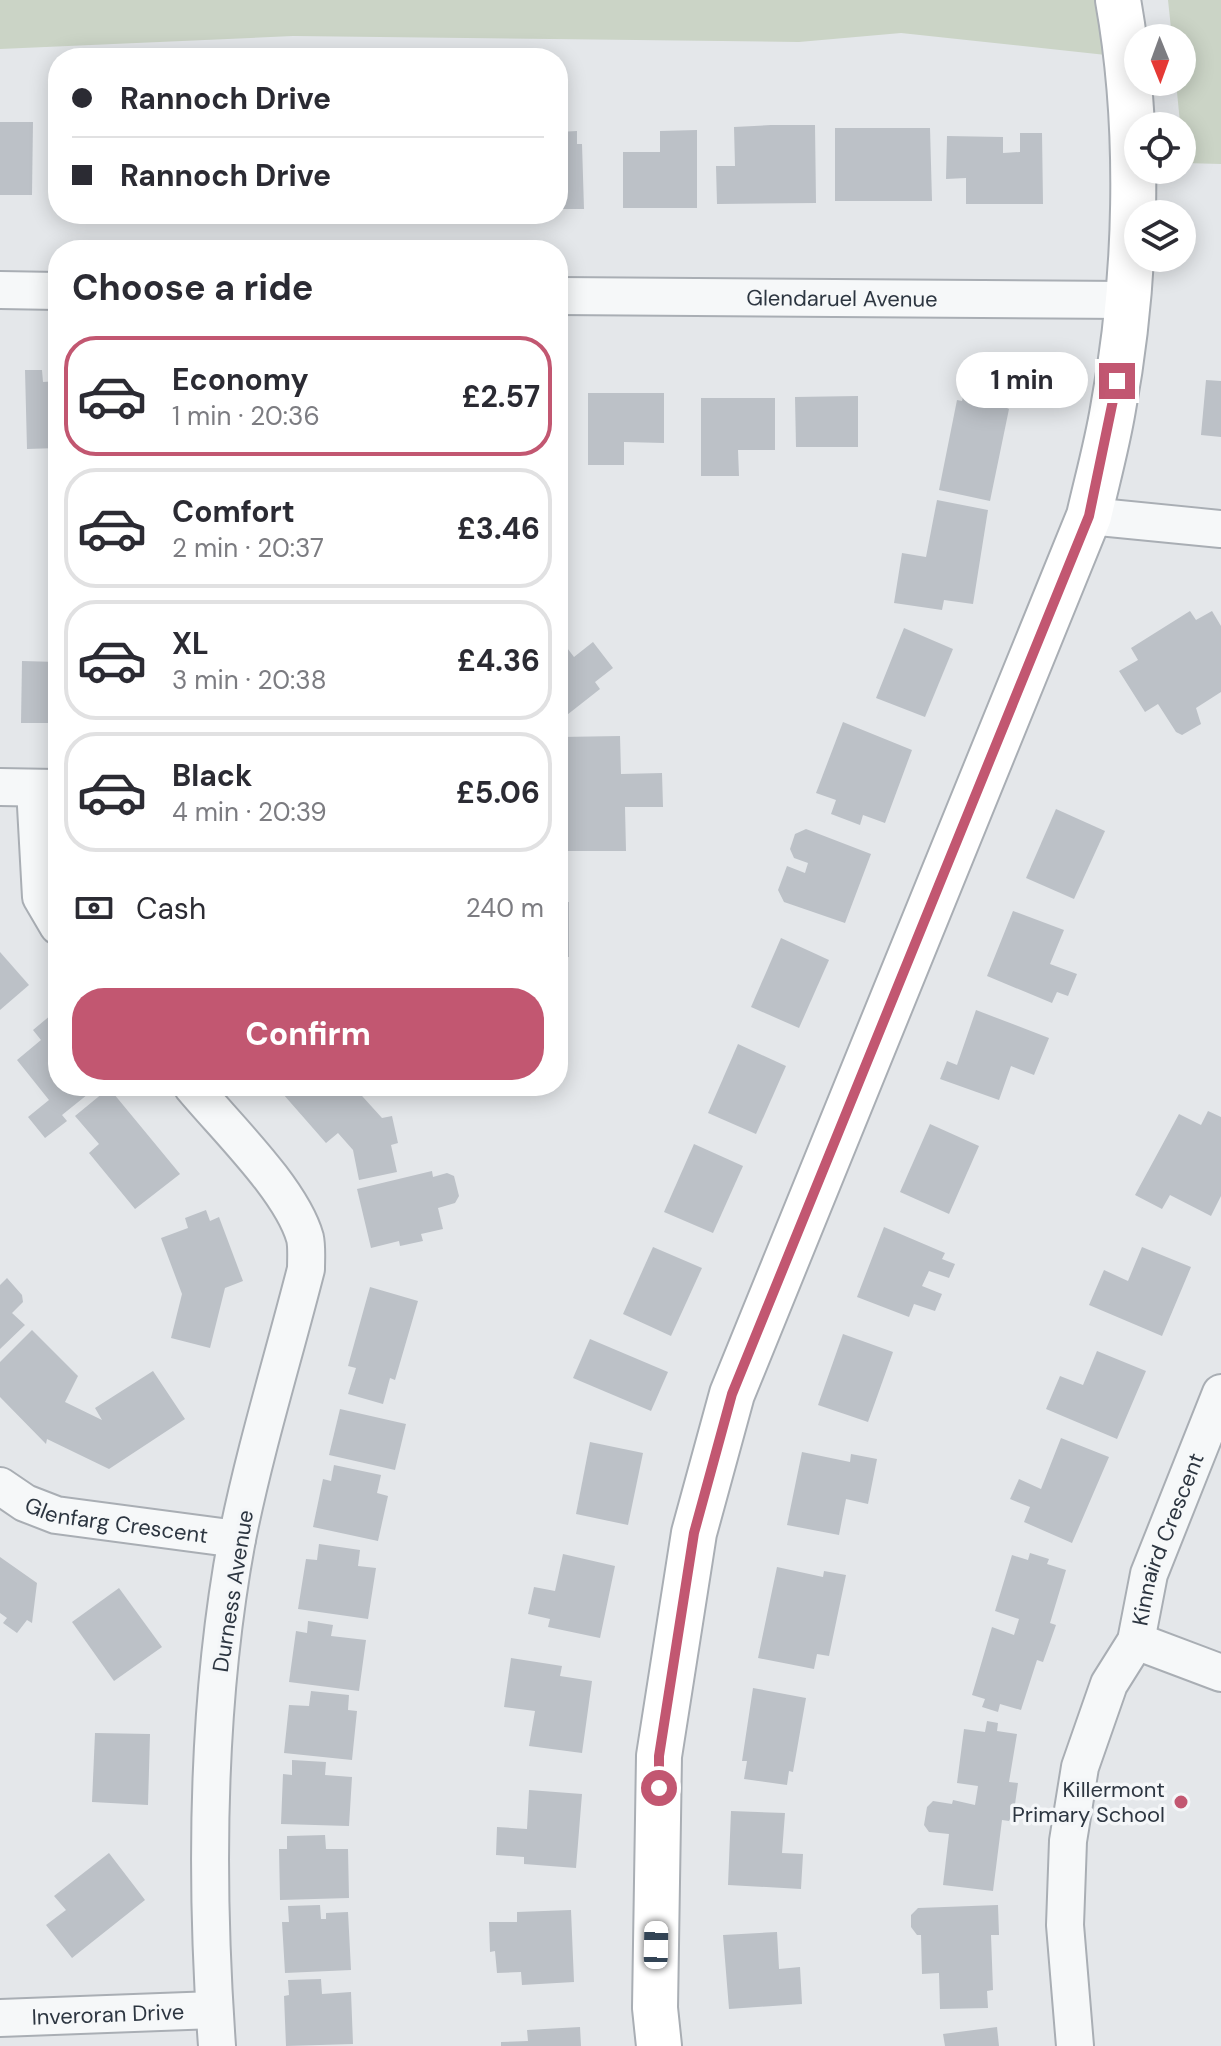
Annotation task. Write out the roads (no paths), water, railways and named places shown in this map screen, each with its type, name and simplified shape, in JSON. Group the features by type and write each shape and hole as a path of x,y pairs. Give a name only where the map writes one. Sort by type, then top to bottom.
{"street":[{"path":"659,2046 655,2008 659,1756 694,1533 732,1394 1089,516 1114,408 1126,300 1134,152 1126,47 1118,0"},
{"path":"0,290 48,291"},
{"name":"Glendaruel Avenue","path":"568,296 1126,300"},
{"path":"1089,516 1221,529"},
{"path":"31,787 41,897 48,909"},
{"name":"Durness Avenue","path":"200,1096 283,1194 297,1217 306,1241 306,1269 237,1539 219,1684 209,1806 217,2046"},
{"name":"Kinnaird Crescent","path":"1075,2046 1065,1925 1068,1841 1080,1767 1109,1684 1136,1641 1149,1574 1221,1393"},
{"name":"Glenfarg Crescent","path":"0,1486 25,1503 56,1515 237,1539"},
{"name":"Kinnaird Crescent","path":"1136,1641 1221,1673"},
{"name":"Inveroran Drive","path":"0,2018 214,2010"}],"place":[{"name":"Killermont Primary School","path":"1181,1802"}]}
